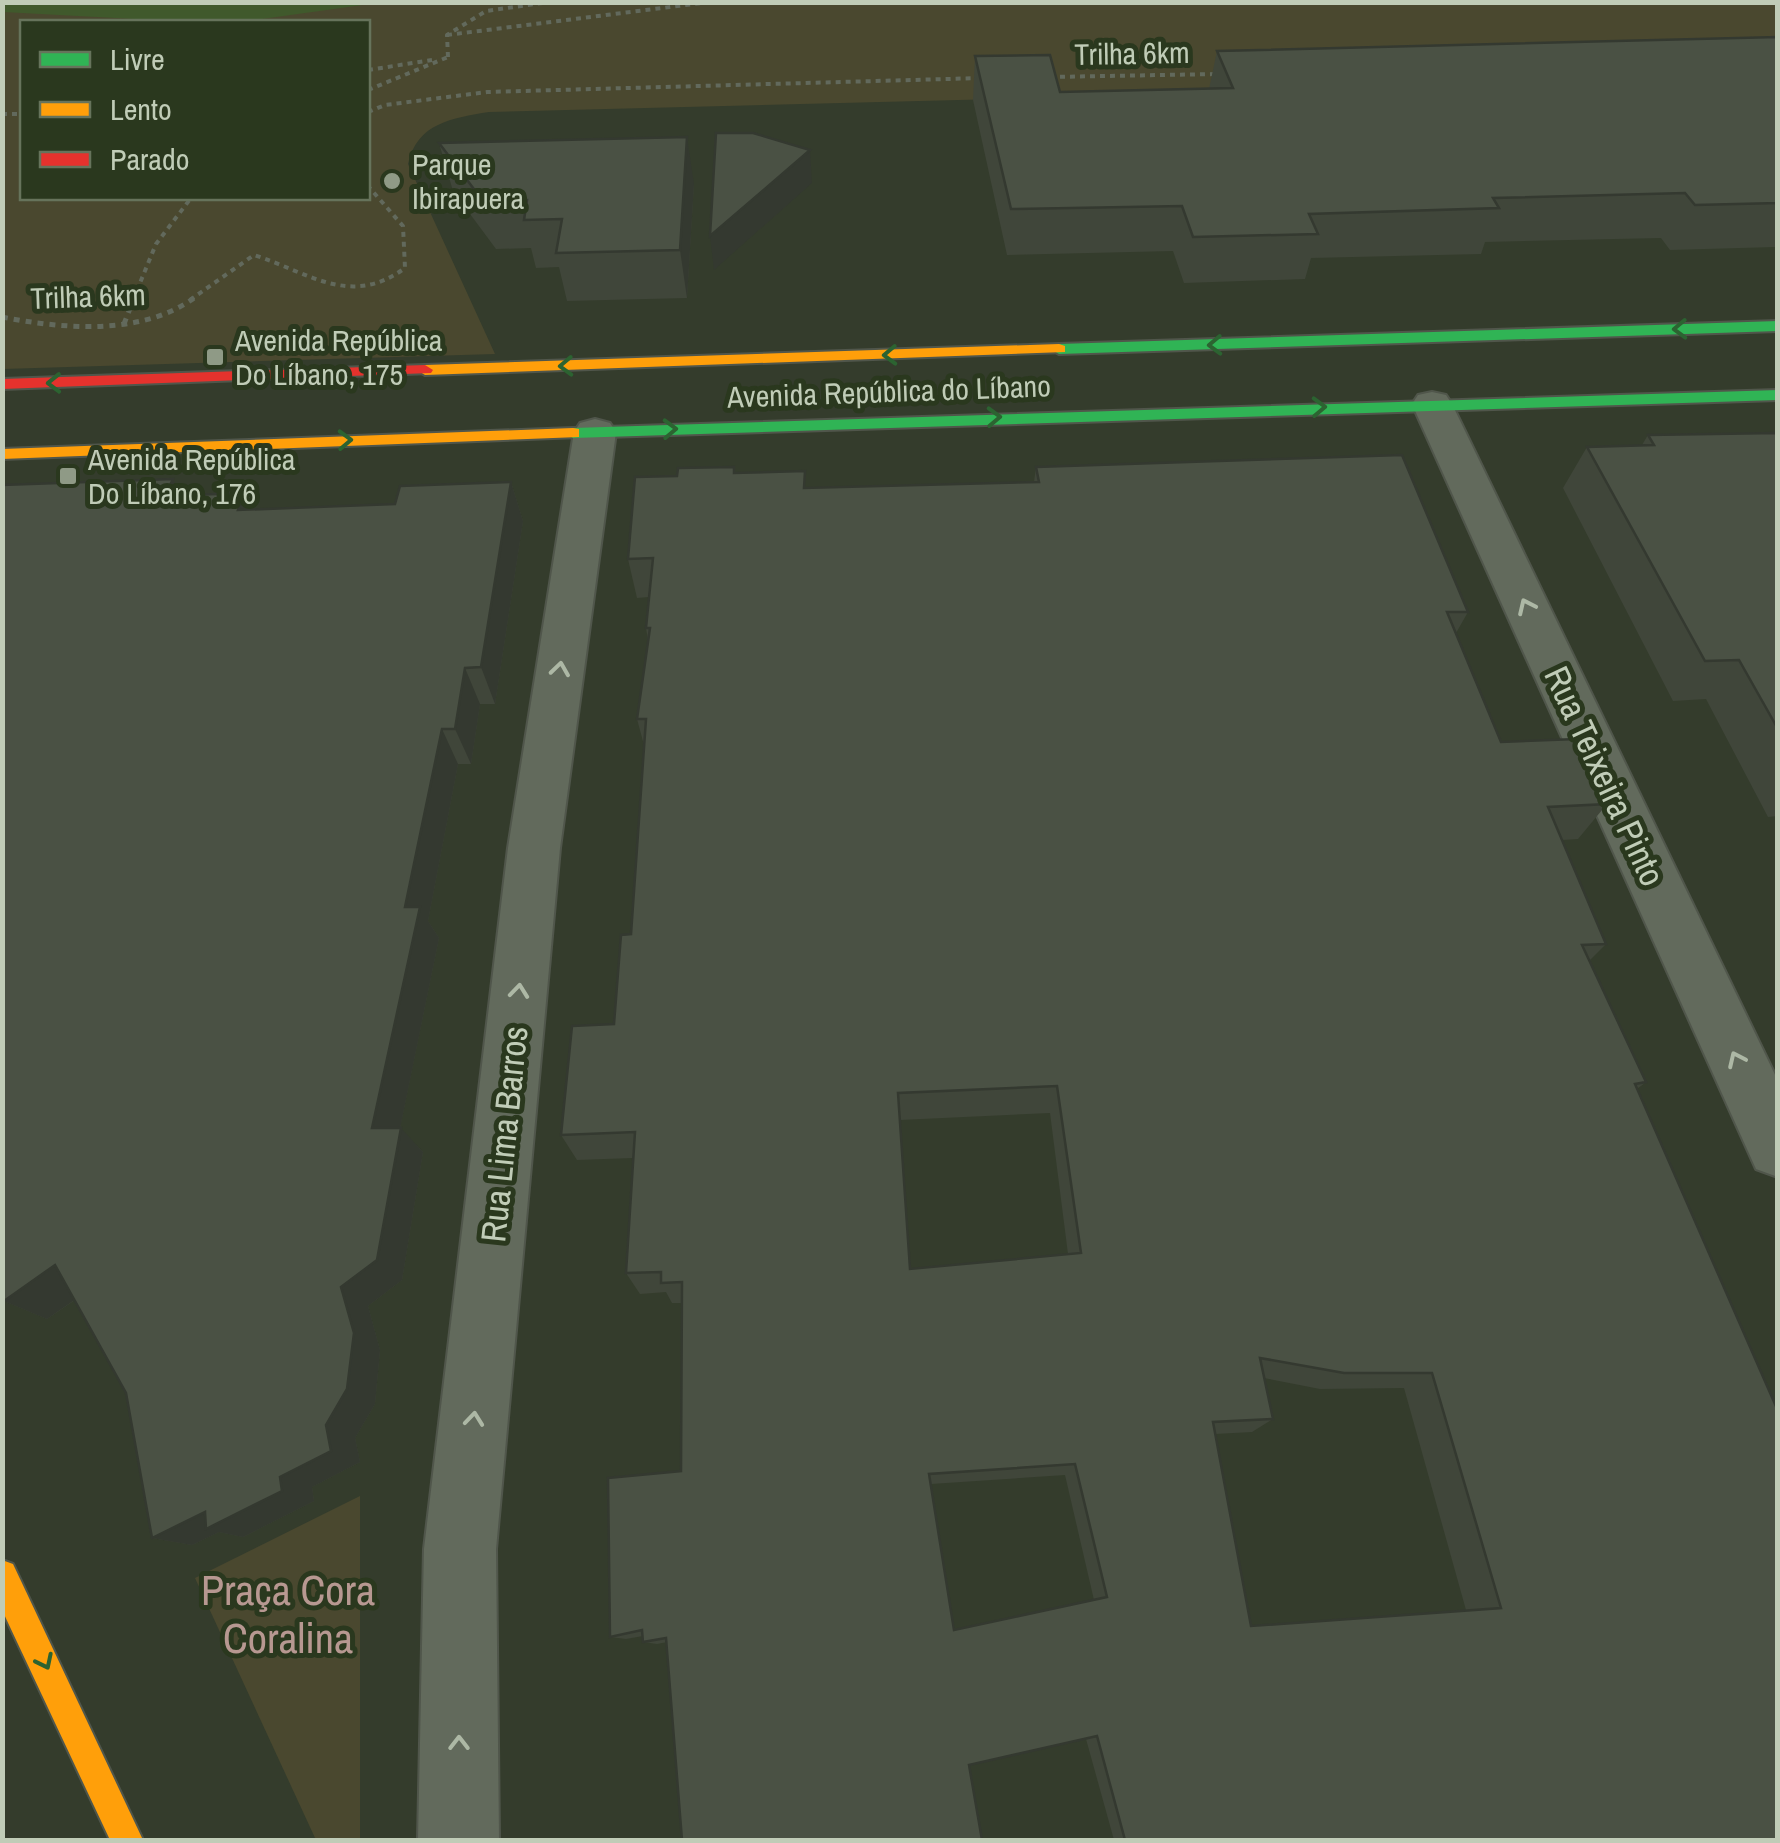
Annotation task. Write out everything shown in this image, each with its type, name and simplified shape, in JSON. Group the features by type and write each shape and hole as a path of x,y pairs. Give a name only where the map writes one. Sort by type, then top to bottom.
{"main road":[{"name":"Avenida República do Líbano","path":"2,384 1778,326"},
{"name":"Avenida República do Líbano","path":"2,454 1778,394"},
{"path":"2,1575 128,1840"}],"street":[{"name":"Rua Teixeira Pinto","path":"1432,404 1778,1148"},
{"name":"Rua Lima Barros","path":"458,1840 460,1549 534,848 596,432"}],"path":[{"path":"447,35 486,10 549,2"},
{"path":"447,35 710,2"},
{"path":"447,35 448,58"},
{"path":"370,70 448,58"},
{"path":"370,89 448,58"},
{"name":"Trilha 6km","path":"1037,77 1235,74"},
{"path":"370,111 384,105 488,92 998,78"},
{"name":"Trilha 6km","path":"2,317 26,324 124,322 167,315 194,300 226,268 254,255 352,292 386,286 405,268 403,226 370,188"},
{"path":"105,382 156,244 189,200"}],"green space":[{"name":"Parque Ibirapuera","path":"1777,2 1778,79 489,112 462,117 428,131 419,139 408,164 495,354 3,369 2,3"},
{"name":"Praça Cora Coralina","path":"360,1496 360,1840 316,1840 195,1578"}],"shaded area":[{"path":"3,2 377,2 238,20 3,12"}],"building":[{"path":"1778,37 1778,203 1695,205 1685,193 1493,198 1499,208 1309,214 1318,234 1193,237 1182,206 1011,209 975,56 1050,55 1060,92 1233,88 1217,51"},
{"path":"716,133 753,133 810,150 710,236"},
{"path":"687,137 680,250 556,253 562,219 524,220 527,200 483,201 439,143"},
{"path":"1778,433 1778,729 1739,660 1705,661 1587,447 1654,445 1648,435"},
{"path":"1402,455 1468,612 1447,612 1501,742 1577,739 1607,804 1548,807 1606,944 1582,945 1646,1082 1635,1084 1778,1411 1778,1840 1125,1840 1097,1736 969,1765 982,1840 682,1840 666,1638 643,1642 642,1630 610,1637 608,1478 681,1471 682,1282 661,1283 661,1272 626,1273 635,1132 561,1135 572,1026 614,1024 621,935 631,934 646,719 637,719 650,628 646,628 653,558 628,559 635,477 677,476 678,468 734,467 734,473 805,471 804,488 1039,482 1036,467","holes":["1057,1086 1081,1253 910,1269 898,1093","1260,1358 1344,1373 1432,1373 1501,1608 1251,1626 1213,1422 1273,1419","1075,1464 1107,1597 954,1630 929,1474"]},
{"path":"173,479 165,496 244,493 238,510 395,504 400,486 511,482 481,667 465,668 455,729 442,729 405,907 420,907 372,1128 401,1128 377,1260 341,1287 354,1333 347,1389 326,1425 331,1451 280,1477 282,1491 206,1529 205,1512 152,1538 126,1393 55,1265 4,1301 2,1298 2,485"}],"traffic: fast":[{"path":"1059,349 1778,326"},
{"path":"573,433 1778,395"}],"traffic: slow":[{"path":"425,370 1059,349"},
{"path":"2,454 573,433"},
{"path":"2,1575 127,1840"}],"traffic: jam":[{"path":"2,384 425,370"}],"place":[{"name":"Parque Ibirapuera","path":"392,181"},
{"name":"Avenida República Do Líbano, 175","path":"215,357"},
{"name":"Avenida República Do Líbano, 176","path":"68,476"}]}
